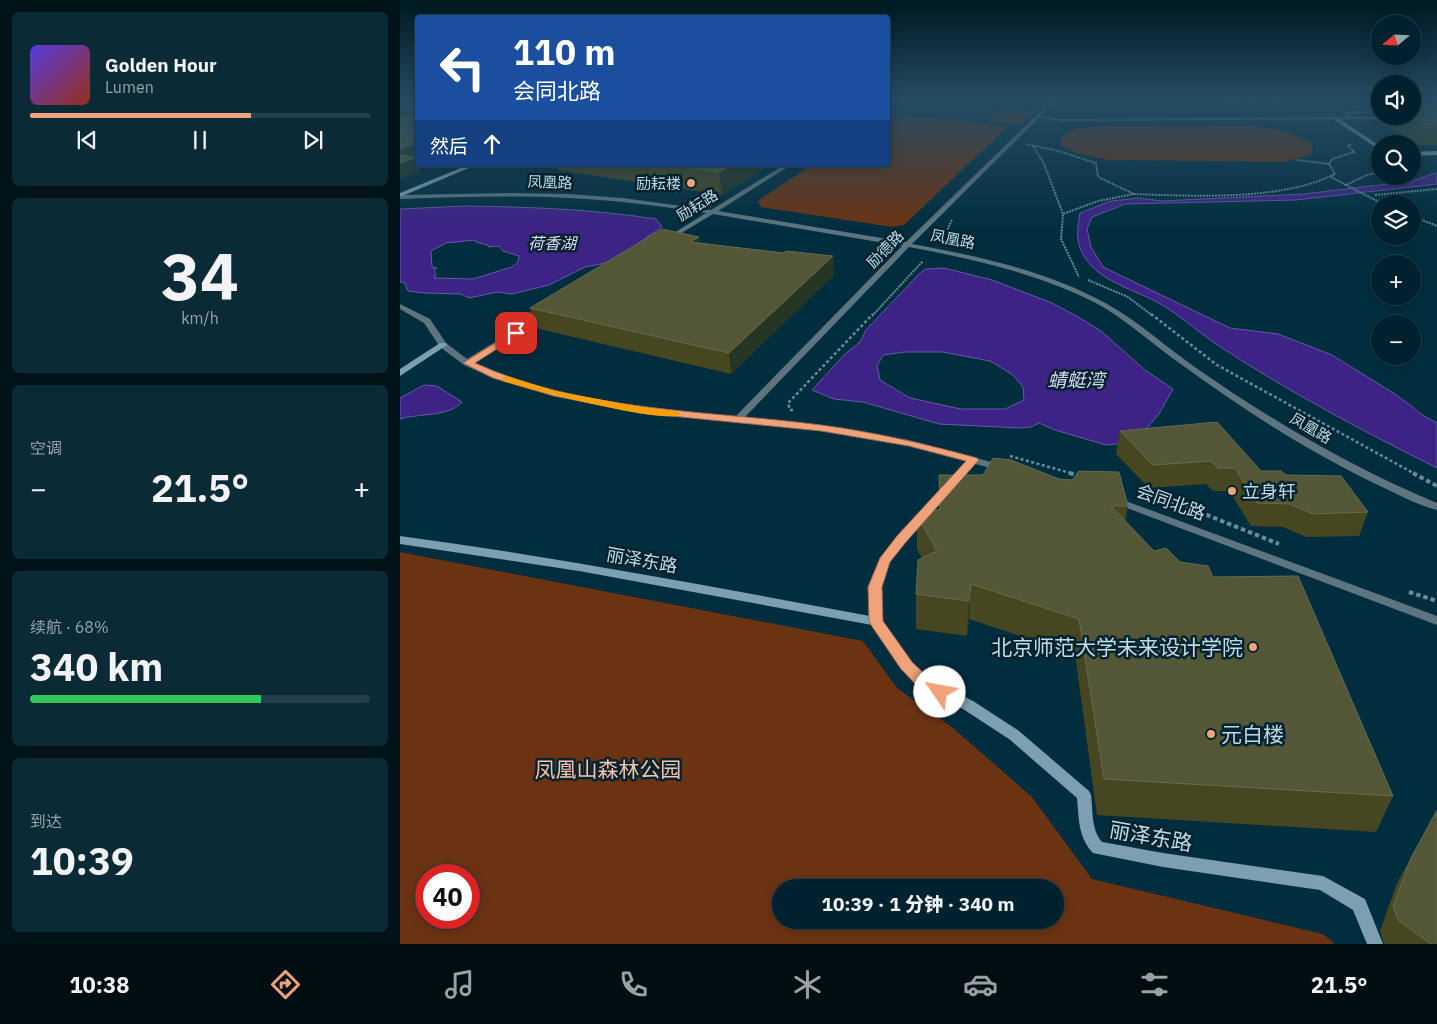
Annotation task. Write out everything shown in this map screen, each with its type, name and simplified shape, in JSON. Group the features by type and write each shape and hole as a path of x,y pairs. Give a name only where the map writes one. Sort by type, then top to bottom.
{"street":[{"name":"励德路","path":"737,420 908,244 1011,143"},
{"path":"1421,154 1437,153"},
{"path":"400,196 468,167"},
{"name":"励耘路","path":"661,244 785,167"},
{"name":"凤凰路","path":"400,196 496,194 549,195 623,200 711,212 908,244 972,256 1036,275 1093,299 1142,331 1178,360 1282,427 1409,497 1437,507"},
{"path":"400,306 427,321 443,345 467,363 496,376 554,393 641,410 821,428 909,443 1010,470"},
{"path":"467,363 552,311"},
{"path":"400,373 443,345"},
{"path":"876,621 875,587 884,561 973,460"},
{"name":"会同北路","path":"1103,497 1230,542 1437,621"},
{"name":"丽泽东路","path":"400,540 555,564 876,621 907,666 926,686 968,705 1014,735 1084,795 1087,829 1091,840 1098,848 1163,860 1323,883 1359,905 1375,944"}],"path":[{"path":"1329,164 1332,159 1354,152 1348,146 1352,143"},
{"path":"1079,277 1060,240 1063,214 1044,164 1033,145 1096,163 1098,177 1134,194"},
{"path":"1297,160 1329,164"},
{"path":"1329,164 1335,174 1332,177"},
{"path":"1346,185 1371,173"},
{"path":"1063,214 1091,202 1122,194 1192,195 1278,191 1332,177 1371,198"},
{"path":"1375,195 1437,188"},
{"path":"958,214 952,221 948,238 966,243"},
{"path":"1421,220 1437,226"},
{"path":"799,411 790,410 788,403 923,261"},
{"path":"1071,274 1128,297 1217,365 1437,486"},
{"path":"1004,454 1087,478"},
{"path":"1141,494 1187,507 1279,544"},
{"path":"1400,590 1437,601"}],"green space":[{"path":"890,143 990,143 904,225 892,227 761,207 758,201 809,167 890,167"},
{"path":"1061,143 1311,143 1313,149 1311,155 1283,162 1109,160 1077,153 1060,145"},
{"name":"凤凰山森林公园","path":"400,552 863,641 897,688 953,728 1032,797 1092,879 1323,934 1335,944 400,944"}],"water":[{"path":"1437,172 1437,184 1296,200 1125,204 1092,217 1087,229 1091,247 1103,267 1230,328 1278,334 1332,355 1398,396 1424,416 1437,423 1437,468 1301,396 1222,348 1167,308 1103,275 1086,259 1078,242 1080,213 1111,201 1139,198 1162,201 1304,194 1379,185 1421,185 1421,178"},
{"name":"荷香湖","path":"465,206 561,209 656,219 662,227 611,262 585,267 549,285 512,294 497,292 469,298 461,294 408,291 405,283 400,282 400,209","holes":["475,240 476,242 488,245 488,247 499,246 503,251 519,256 518,262 512,267 473,279 434,278 436,275 434,270 437,268 432,267 431,251 446,243"]},
{"name":"蜻蜓湾","path":"944,268 992,280 1052,303 1101,331 1145,370 1173,389 1159,414 1135,442 1106,445 1055,430 1039,423 1031,427 1019,428 939,424 863,402 834,399 812,390 845,354 860,342 866,330 926,269","holes":["905,352 943,352 990,361 1013,375 1023,387 1024,400 1005,409 961,409 910,398 880,380 877,366 883,355"]},
{"path":"424,385 437,386 462,402 450,410 400,419 400,398"}],"building":[{"path":"400,143 415,143 415,144 400,149"},
{"path":"400,155 415,157 415,158 400,163"},
{"path":"685,167 728,167 719,172"},
{"path":"662,229 699,237 690,242 784,253 786,251 833,256 729,353 530,308"},
{"path":"1217,422 1261,471 1281,471 1286,475 1341,476 1368,512 1313,514 1290,504 1257,503 1235,468 1218,468 1211,461 1153,465 1120,431"},
{"name":"元白楼","path":"993,458 1011,460 1059,479 1072,480 1079,471 1119,472 1128,506 1111,506 1154,551 1166,548 1180,562 1208,566 1213,577 1298,576 1393,796 1104,779 1079,619 971,584 969,601 916,594 918,560 937,551 917,515 940,509 939,475 983,475"},
{"path":"1437,810 1437,944 1431,944 1398,920 1393,906 1411,858"}],"slow traffic":[{"path":"506,379 554,393 641,410 676,414"}],"place":[{"name":"励耘楼","path":"691,183"},
{"name":"立身轩","path":"1232,491"},
{"name":"北京师范大学未来设计学院","path":"1253,647"},
{"name":"元白楼","path":"1211,734"}],"route":[{"path":"516,333 467,363 496,376 554,393 641,410 821,428 909,443 973,460 884,561 875,587 876,621 907,666 926,686 940,692"}]}
